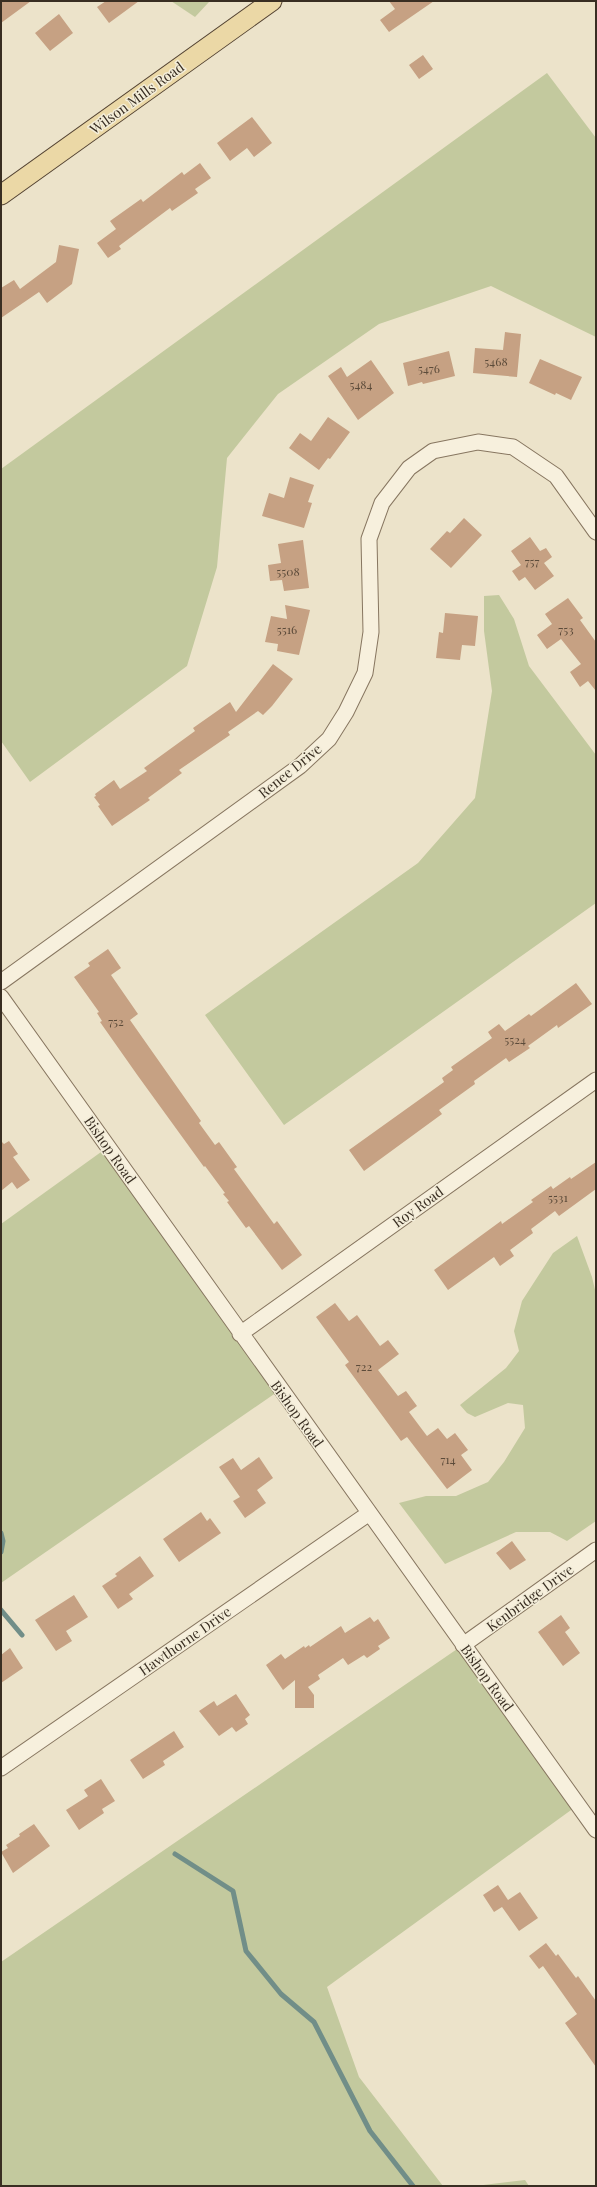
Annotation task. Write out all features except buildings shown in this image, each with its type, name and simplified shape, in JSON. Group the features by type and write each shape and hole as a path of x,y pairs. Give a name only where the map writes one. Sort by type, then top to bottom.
{"main road":[{"name":"Wilson Mills Road","path":"1,195 272,1"}],"street":[{"name":"Renee Drive","path":"1,982 300,766 329,739 346,712 365,673 371,632 369,539 382,503 409,468 432,451 478,442 513,447 556,476 596,532"},
{"name":"Bishop Road","path":"1,997 368,1514 596,1830"},
{"name":"Roy Road","path":"240,1334 596,1080"},
{"name":"Hawthorne Drive","path":"1,1768 368,1514"},
{"name":"Kenbridge Drive","path":"463,1645 596,1550"}],"green space":[{"path":"171,1 209,1 209,2 195,17"},
{"path":"547,73 596,138 596,337 491,286 379,324 278,394 227,458 217,567 187,666 30,782 1,741 1,469"},
{"path":"499,595 514,619 529,666 596,755 596,903 284,1125 205,1015 418,863 475,798 492,691 484,631 484,596"},
{"path":"108,1147 280,1390 1,1583 1,1224"},
{"path":"577,1236 592,1277 596,1294 596,1521 567,1541 550,1532 516,1532 445,1564 399,1503 426,1496 456,1496 488,1482 504,1462 525,1428 523,1405 508,1403 475,1417 467,1413 460,1405 506,1368 519,1351 514,1331 522,1301 553,1253"},
{"path":"463,1645 578,1805 327,1987 359,2077 443,2186 1,2186 1,1962"},
{"path":"525,2180 529,2186 475,2186"}],"waterway":[{"path":"1,1533 3,1541 1,1552"},
{"path":"1,1610 22,1635"},
{"path":"175,1854 233,1891 246,1951 281,1994 314,2022 370,2131 413,2186"}]}
